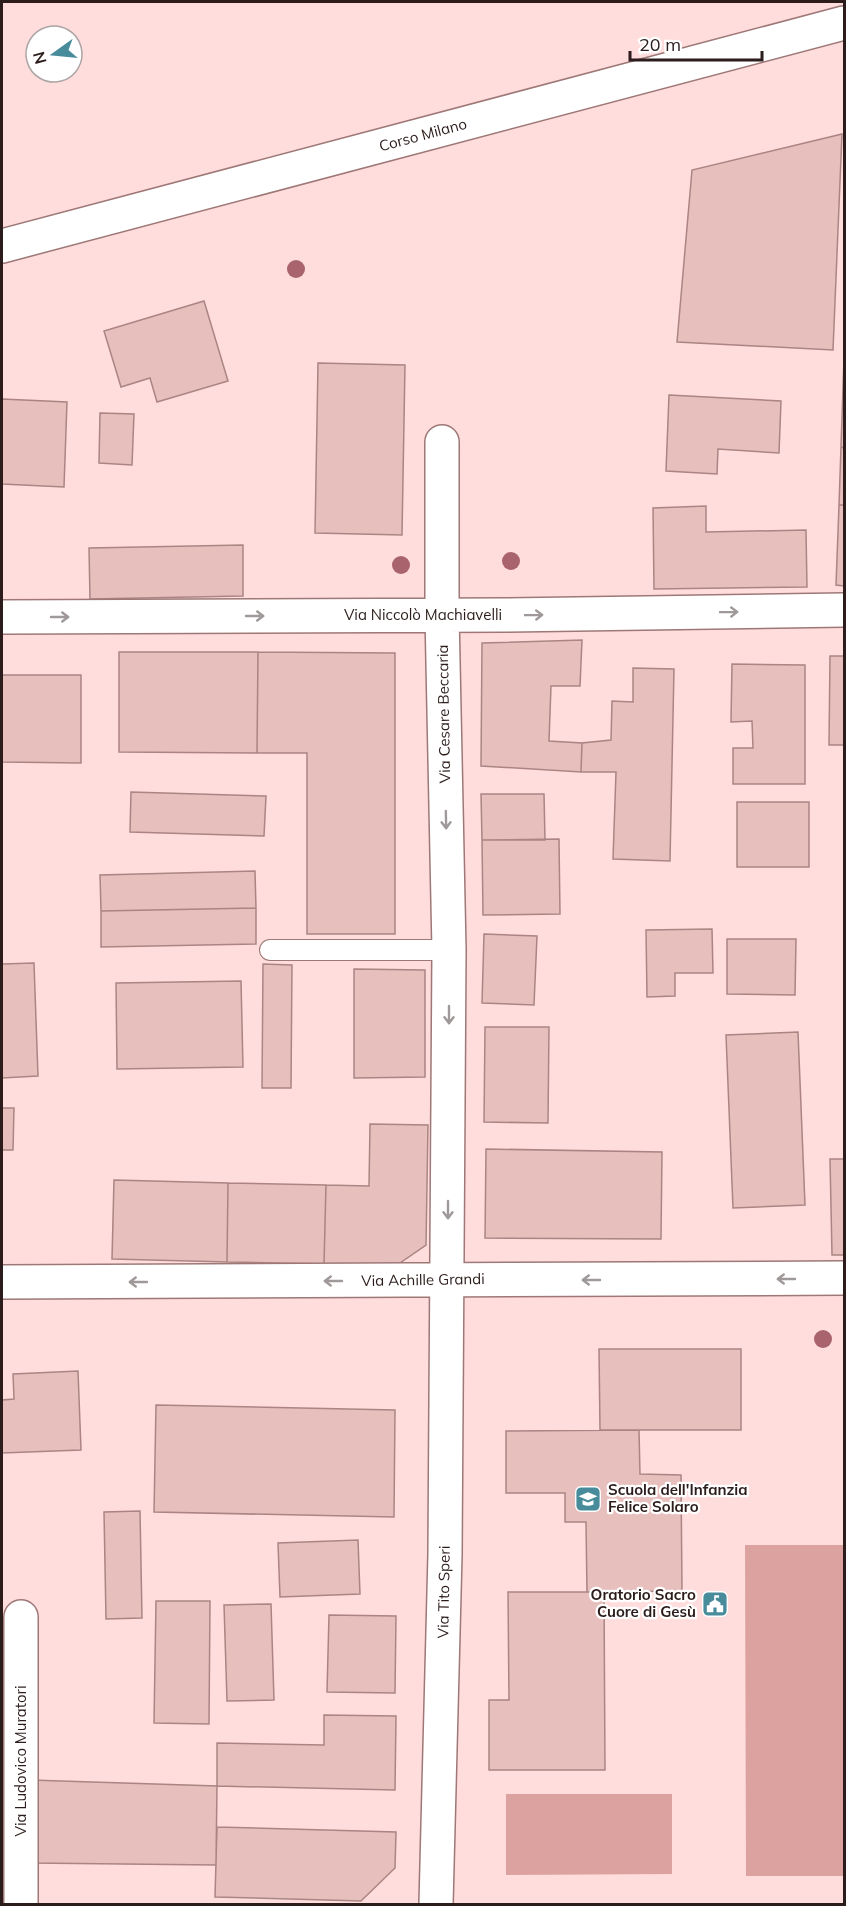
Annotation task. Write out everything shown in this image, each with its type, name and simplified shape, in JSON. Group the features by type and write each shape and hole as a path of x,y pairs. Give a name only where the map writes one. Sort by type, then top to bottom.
{"street":[{"name":"Corso Milano","path":"2,246 844,23"},
{"name":"Via Cesare Beccaria","path":"442,442 442,614 449,950 448,1279"},
{"name":"Via Niccolò Machiavelli","path":"2,617 844,610"},
{"name":"Via Achille Grandi","path":"2,1282 844,1278"},
{"name":"Via Tito Speri","path":"436,1905 445,1554 448,1279"},
{"name":"Via Ludovico Muratori","path":"21,1617 21,1905"}],"lane":[{"path":"270,950 449,950"}],"shaded area":[{"path":"745,1545 844,1545 844,1876 746,1876"},
{"path":"506,1794 672,1794 672,1874 506,1875"}],"building":[{"path":"842,134 833,350 677,342 692,170"},
{"path":"204,301 228,381 157,402 150,378 121,387 104,331"},
{"path":"844,358 844,448 841,447"},
{"path":"318,363 405,365 402,535 315,533"},
{"path":"669,395 781,401 779,453 718,449 717,474 666,471"},
{"path":"2,399 67,402 64,487 2,484"},
{"path":"100,413 134,414 132,465 99,463"},
{"path":"841,447 844,448 844,505 839,505"},
{"path":"839,505 844,505 844,586 836,585"},
{"path":"706,506 706,532 806,530 807,587 654,589 653,508"},
{"path":"243,545 243,596 90,599 89,548"},
{"path":"582,640 580,686 551,686 549,741 582,743 581,772 481,766 482,643"},
{"path":"119,652 258,652 257,753 119,752"},
{"path":"258,652 395,653 395,934 307,934 307,753 257,753"},
{"path":"830,656 844,656 844,745 829,745"},
{"path":"732,664 805,665 805,784 733,784 733,748 753,748 752,721 731,722"},
{"path":"633,668 674,669 670,861 613,859 616,772 581,772 582,743 611,740 612,701 633,702"},
{"path":"2,675 81,675 81,763 2,762"},
{"path":"131,792 266,796 264,836 130,832"},
{"path":"481,794 544,794 545,840 482,840"},
{"path":"737,802 809,802 809,867 737,867"},
{"path":"559,839 560,914 483,915 482,840"},
{"path":"255,871 256,908 101,911 100,875"},
{"path":"256,908 256,944 101,947 101,911"},
{"path":"712,929 713,973 675,973 675,996 647,997 646,930"},
{"path":"484,934 537,936 534,1005 482,1003"},
{"path":"727,939 796,939 795,995 727,994"},
{"path":"34,963 38,1076 2,1078 2,964"},
{"path":"263,964 292,965 291,1088 262,1088"},
{"path":"354,969 425,970 425,1077 354,1078"},
{"path":"241,981 243,1067 117,1069 116,983"},
{"path":"485,1027 549,1027 548,1123 484,1122"},
{"path":"798,1032 805,1205 733,1208 726,1035"},
{"path":"2,1108 14,1108 13,1150 2,1150"},
{"path":"370,1124 428,1125 426,1245 397,1265 324,1264 326,1185 369,1186"},
{"path":"486,1149 662,1152 661,1239 485,1238"},
{"path":"830,1159 844,1159 844,1255 832,1255"},
{"path":"114,1180 228,1183 227,1262 112,1259"},
{"path":"228,1183 326,1185 324,1264 227,1262"},
{"path":"599,1349 741,1349 741,1430 600,1430"},
{"path":"78,1371 81,1450 2,1453 2,1400 14,1399 13,1374"},
{"path":"156,1405 395,1410 394,1517 154,1512"},
{"path":"639,1430 640,1474 681,1475 682,1591 587,1592 586,1522 565,1522 565,1493 506,1493 506,1431"},
{"path":"140,1511 142,1618 106,1619 104,1512"},
{"path":"358,1540 360,1594 280,1597 278,1543"},
{"path":"508,1592 604,1592 605,1770 489,1770 489,1700 509,1700"},
{"path":"156,1601 210,1601 209,1724 154,1723"},
{"path":"271,1604 274,1700 227,1701 224,1605"},
{"path":"329,1615 396,1616 395,1693 327,1692"},
{"path":"324,1715 396,1716 395,1790 217,1786 217,1743 324,1745"},
{"path":"30,1780 217,1786 216,1865 30,1863"},
{"path":"217,1827 396,1832 395,1868 361,1901 215,1897"}],"place":[{"name":"Scuola dell'Infanzia Felice Solaro","path":"588,1499"},
{"name":"Oratorio Sacro Cuore di Gesù","path":"715,1604"}]}
